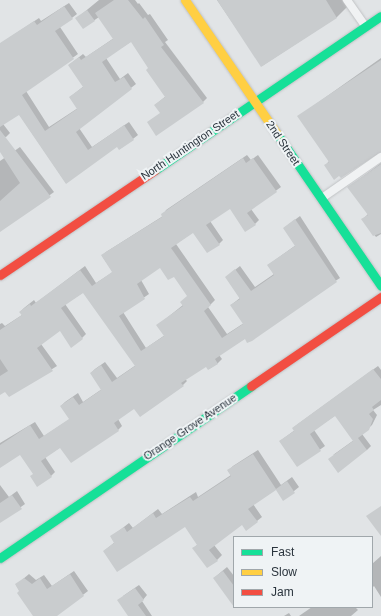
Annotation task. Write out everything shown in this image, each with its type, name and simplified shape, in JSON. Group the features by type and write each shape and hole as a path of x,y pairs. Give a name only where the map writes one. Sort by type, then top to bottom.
{"street":[{"name":"2nd Street","path":"185,0 381,286"},
{"name":"North Huntington Street","path":"0,275 381,16"},
{"name":"Orange Grove Avenue","path":"0,558 381,297"}],"lane":[{"path":"347,0 365,27"},
{"path":"321,199 381,157"}],"building":[{"path":"114,0 128,0 143,19 145,17 164,45 161,47 204,103 156,136 147,122 160,113 154,105 165,97 146,70 148,68 131,42 102,62 115,82 124,77 132,89 76,132 88,150 124,125 134,140 119,150 117,147 66,184 19,115 0,127 0,43 34,21 37,25 64,6 73,19 55,31 74,59 22,95 45,131 77,109 69,97 83,87 68,65 79,57 81,60 113,39 95,13"},
{"path":"217,0 326,0 337,18 261,67"},
{"path":"87,10 95,21 83,29 75,18"},
{"path":"381,60 381,152 341,178 339,176 334,180 324,165 329,162 297,116"},
{"path":"0,130 51,197 0,232 0,201 20,183 0,152"},
{"path":"243,158 246,163 253,158 277,192 247,213 256,225 245,232 230,209 206,225 220,245 207,253 193,233 171,248 211,305 204,311 222,338 243,324 230,305 240,299 225,277 235,269 251,291 274,275 267,265 295,246 283,228 295,219 337,282 252,341 247,343 245,339 215,359 218,364 208,370 206,367 181,383 184,386 140,417 134,409 114,423 119,431 71,463 60,448 41,461 52,477 37,487 30,476 33,474 20,455 0,468 0,445 30,425 39,439 69,419 60,406 73,397 79,405 101,390 90,373 101,365 112,382 135,366 83,293 61,308 83,339 71,348 60,331 37,348 53,371 9,397 5,392 0,395 0,376 8,371 0,359 0,330 22,315 19,312 30,304 31,306 80,270 92,286 112,272 101,255 162,217 161,214","holes":["160,268 168,280 174,277 187,296 180,302 183,306 156,325 164,336 141,351 119,316 145,299 137,284"]},
{"path":"381,164 381,233 373,236 361,219 368,215 347,187"},
{"path":"373,369 381,379 381,400 372,407 374,410 369,414 373,419 369,430 358,438 367,450 338,473 328,459 353,441 335,416 310,434 321,451 297,467 279,441 294,431 292,428"},
{"path":"253,454 276,489 287,481 295,493 283,501 276,490 248,509 258,522 246,531 242,525 209,550 218,561 207,568 192,548 197,545 185,527 117,572 103,551 114,543 110,536 124,527 127,532 153,513 156,518 190,497 193,501 231,476 227,470"},
{"path":"12,495 22,509 0,523 0,503"},
{"path":"381,506 381,536 366,516"},
{"path":"223,571 233,585 233,606 213,578"},
{"path":"70,574 84,596 57,616 33,616 17,593 19,591 15,584 24,578 32,584 40,578 47,589"},
{"path":"135,588 144,600 138,605 146,616 128,616 117,600"}],"traffic: fast":[{"path":"155,170 381,16"},
{"path":"277,134 381,286"},
{"path":"0,558 251,386"}],"traffic: slow":[{"path":"185,0 277,134"}],"traffic: jam":[{"path":"0,275 155,170"},
{"path":"251,386 381,297"}]}
